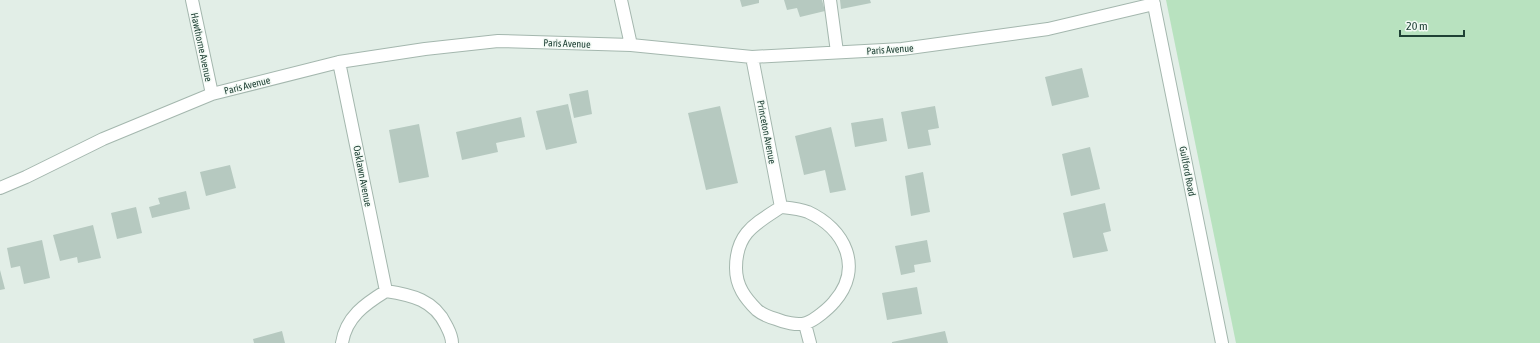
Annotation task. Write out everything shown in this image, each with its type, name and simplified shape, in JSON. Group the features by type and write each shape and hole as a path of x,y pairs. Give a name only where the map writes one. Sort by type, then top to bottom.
{"street":[{"name":"Hawthorne Avenue","path":"192,0 212,94"},
{"path":"621,0 631,45"},
{"path":"830,0 837,52"},
{"name":"Paris Avenue","path":"0,188 26,177 103,139 212,94 340,62 425,48 498,41 631,45 752,57 902,49 1048,29 1154,2"},
{"name":"Guilford Road","path":"1154,2 1222,343"},
{"name":"Princeton Avenue","path":"752,57 781,207"},
{"name":"Oaklawn Avenue","path":"340,62 386,291"},
{"path":"781,207 806,211 826,222 840,237 849,256 849,275 841,294 828,310 805,324 784,322 762,314 746,299 736,278 736,257 740,242 754,225 781,207"},
{"path":"342,343 349,322 365,304 386,291 409,294 427,303 441,316 452,337 452,343"},
{"path":"805,324 810,343"}],"green space":[{"path":"1166,0 1540,0 1540,343 1236,343"}],"building":[{"path":"740,0 759,0 759,3 742,7"},
{"path":"784,0 822,0 825,11 800,17 797,8 787,10"},
{"path":"840,0 870,0 871,3 841,9"},
{"path":"1082,68 1089,97 1052,106 1045,77"},
{"path":"588,90 592,114 574,118 569,94"},
{"path":"568,104 577,143 546,150 536,111"},
{"path":"720,106 738,183 706,190 688,113"},
{"path":"935,106 939,128 928,130 931,145 908,149 901,112"},
{"path":"521,117 525,137 496,143 498,152 462,160 456,132"},
{"path":"883,118 887,141 855,147 851,123"},
{"path":"419,124 429,177 399,183 389,130"},
{"path":"831,127 846,190 830,193 825,170 804,175 795,136"},
{"path":"1090,147 1100,189 1071,196 1062,154"},
{"path":"230,165 236,188 206,196 200,172"},
{"path":"923,172 930,212 911,216 905,176"},
{"path":"186,191 190,209 152,218 149,207 160,204 158,198"},
{"path":"1105,203 1111,231 1103,233 1108,251 1073,258 1063,213"},
{"path":"136,207 142,233 117,239 111,213"},
{"path":"93,225 101,258 78,263 77,257 60,261 53,235"},
{"path":"42,240 50,278 24,284 20,266 11,268 7,248"},
{"path":"927,240 931,262 914,265 915,272 901,275 895,246"},
{"path":"0,270 5,289 0,290"},
{"path":"917,287 922,314 887,320 882,293"},
{"path":"282,331 285,343 254,343 253,339"},
{"path":"945,331 948,343 892,343 892,342"}]}
